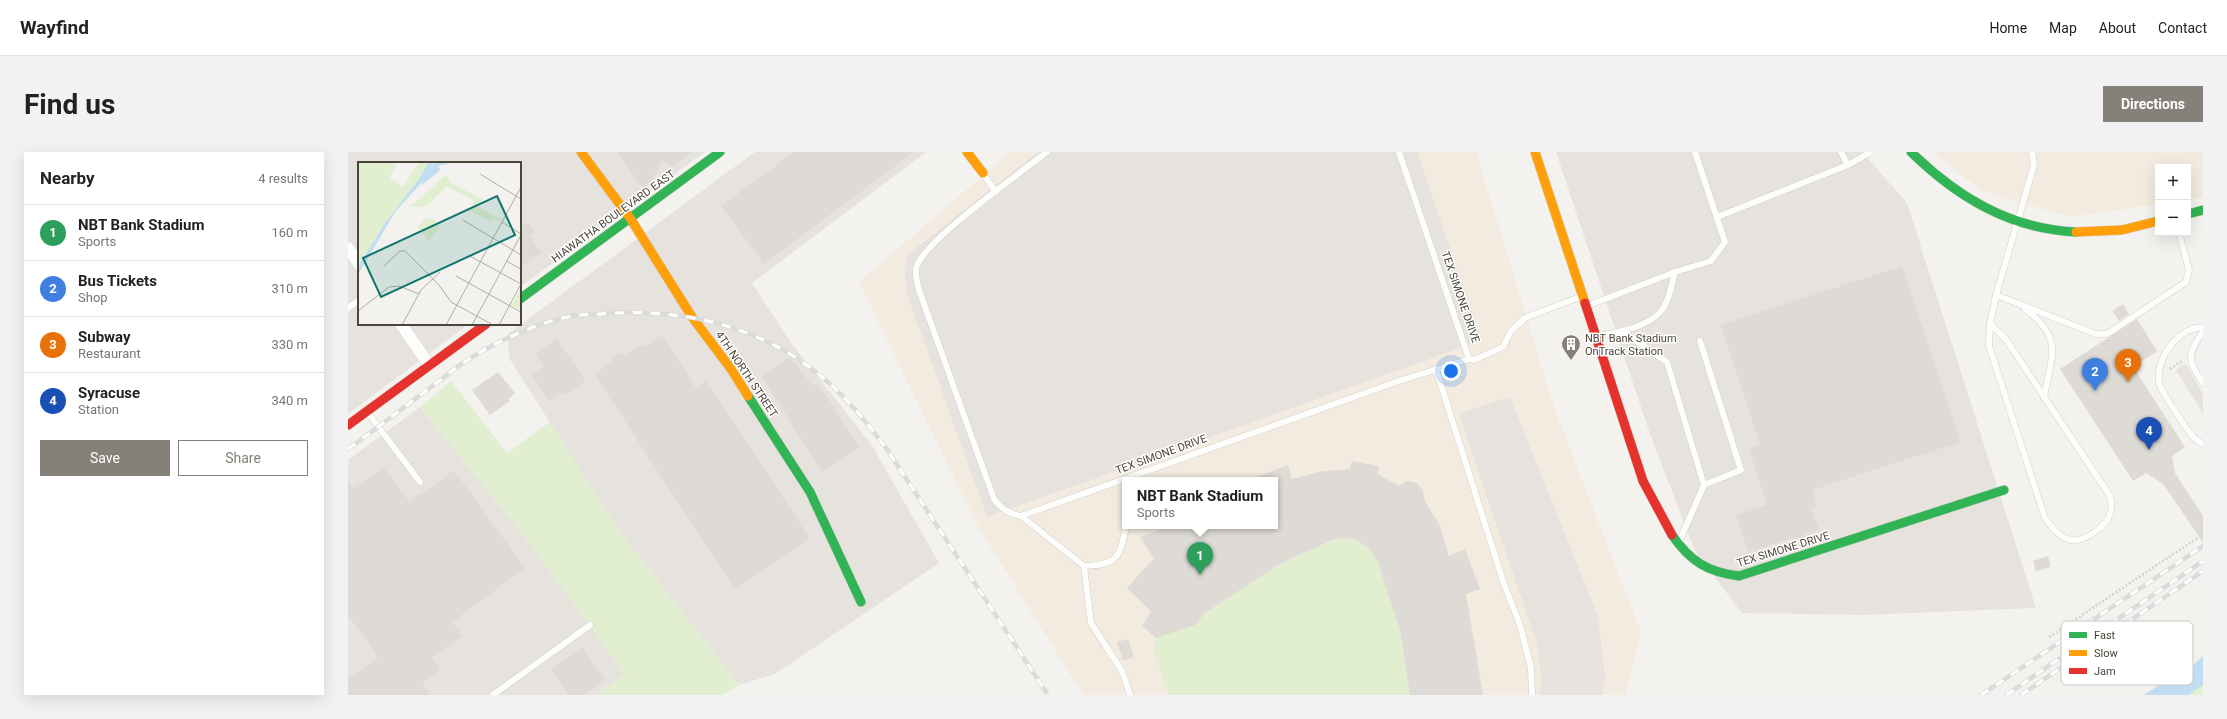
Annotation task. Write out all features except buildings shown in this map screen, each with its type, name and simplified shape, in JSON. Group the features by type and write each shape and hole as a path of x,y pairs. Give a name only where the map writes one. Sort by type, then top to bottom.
{"street":[{"name":"4TH NORTH STREET","path":"581,152 630,218 692,317 731,369 810,492 861,602"},
{"name":"HIAWATHA BOULEVARD EAST","path":"521,298 720,152"},
{"path":"967,152 983,173"},
{"name":"TEX SIMONE DRIVE","path":"1535,152 1642,481 1660,517 1678,543 1699,565 1718,574 1739,576 2004,490"},
{"path":"1911,152 1947,185 1967,199 1991,212 2033,227 2057,232 2099,232 2124,230 2155,222"},
{"path":"2191,213 2203,210"},
{"path":"348,248 358,263"},
{"path":"402,325 429,365"},
{"path":"348,425 485,325"}],"lane":[{"path":"1046,152 939,237 922,255 916,269 919,290 994,499 1000,507 1013,515 1021,516 1084,566 1105,565 1122,551 1126,529"},
{"name":"TEX SIMONE DRIVE","path":"1133,477 1436,369 1469,359 1399,152"},
{"path":"1585,306 1675,272 1711,261 1725,242 1695,152"},
{"path":"1841,152 1848,165"},
{"path":"1717,218 1848,165 1871,152"},
{"path":"1990,324 2005,338 2110,496 2111,512 2106,521 2091,535 2071,540 2056,532 2045,518 1989,346 1990,324 1996,295 2034,165 2032,152"},
{"path":"983,173 996,192"},
{"path":"1996,295 2018,305 2096,334 2107,334 2186,282 2189,270 2180,236"},
{"path":"1595,337 1623,332 1653,318 1665,306 1675,272"},
{"path":"1469,359 1474,360 1503,347 1511,331 1524,318 1582,296"},
{"path":"348,308 358,301"},
{"path":"2018,305 2040,321 2048,331 2052,360 2044,398"},
{"path":"2203,326 2192,327 2172,342 2160,367 2159,378 2159,384 2194,438 2203,444"},
{"path":"2203,331 2191,350 2192,366 2203,383"},
{"path":"1623,332 1667,362 1704,485 1678,543"},
{"path":"1700,341 1741,470 1704,485"},
{"path":"1436,369 1504,584 1520,625 1531,668 1532,695"},
{"path":"367,411 420,482"},
{"path":"1143,477 1144,473"},
{"name":"TEX SIMONE DRIVE","path":"1021,516 1122,481"},
{"path":"1084,566 1091,623 1122,671 1130,695"},
{"path":"493,695 590,625"}],"path":[{"path":"2159,378 2191,355"},
{"path":"2073,621 2199,537"},
{"path":"2049,637 2061,629"}],"shaded area":[{"path":"348,152 705,152 521,286 521,162 358,162 358,325 468,325 348,414"},
{"path":"755,152 926,152 752,283 792,344 871,444 939,563 775,674 739,685 619,531 509,358 508,334"},
{"path":"1010,152 1476,152 1554,407 1641,632 1626,695 1083,695 977,525 859,282"},
{"path":"1038,152 1417,152 1482,340 987,517 908,297 905,274 907,255"},
{"path":"1556,152 1862,152 1907,203 2036,608 1862,615 1742,613 1695,551 1650,434"},
{"path":"1933,152 2203,152 2203,197 2191,199 2191,164 2155,164 2155,204 2070,217 1980,190"},
{"path":"2186,364 2203,394 2203,414 2176,370"},
{"path":"1510,397 1598,616 1605,678 1602,695 1540,695 1541,676 1537,644 1459,414"},
{"path":"420,407 526,538 625,674 597,695 348,695 348,460"}],"green space":[{"path":"451,381 507,453 550,422 619,531 739,685 722,695 597,695 625,674 526,538 420,407"},
{"path":"1343,538 1356,540 1368,548 1377,560 1400,630 1410,695 1168,695 1154,651 1156,638 1195,625 1205,613 1281,563 1330,541"},
{"path":"2203,685 2203,695 2188,695"}],"water":[{"path":"2203,656 2203,685 2188,695 2143,695 2159,685 2193,685 2194,664"}],"railway":[{"path":"348,449 457,367 478,354 504,340 532,328 559,319 575,315 630,313 659,314 688,317 717,323 745,332 797,358 839,392 863,419 886,448 1048,695"},
{"path":"2091,621 2203,546"},
{"path":"2115,621 2203,561"},
{"path":"2130,621 2203,571"},
{"path":"1981,695 2061,641"},
{"path":"2006,695 2061,658"},
{"path":"2021,695 2061,668"}],"traffic: fast":[{"path":"521,298 720,152"},
{"path":"1911,152 1947,183 1986,208 2029,225 2052,230 2076,232"},
{"path":"2191,213 2203,210"},
{"path":"748,396 810,492 861,602"},
{"path":"1672,535 1686,552 1700,564 1718,572 1739,576 2004,490"}],"traffic: slow":[{"path":"581,152 630,218 692,317 731,369 748,396"},
{"path":"967,152 983,173"},
{"path":"1535,152 1585,303"},
{"path":"2076,232 2122,230 2155,222"}],"traffic: jam":[{"path":"1585,303 1643,481 1672,535"},
{"path":"348,425 485,325"}],"place":[{"name":"NBT Bank Stadium OnTrack Station","path":"1571,361"},
{"name":"Subway","path":"2128,382"},
{"name":"Bus Tickets","path":"2095,391"},
{"name":"Syracuse","path":"2149,450"},
{"name":"NBT Bank Stadium","path":"1200,575"}]}
